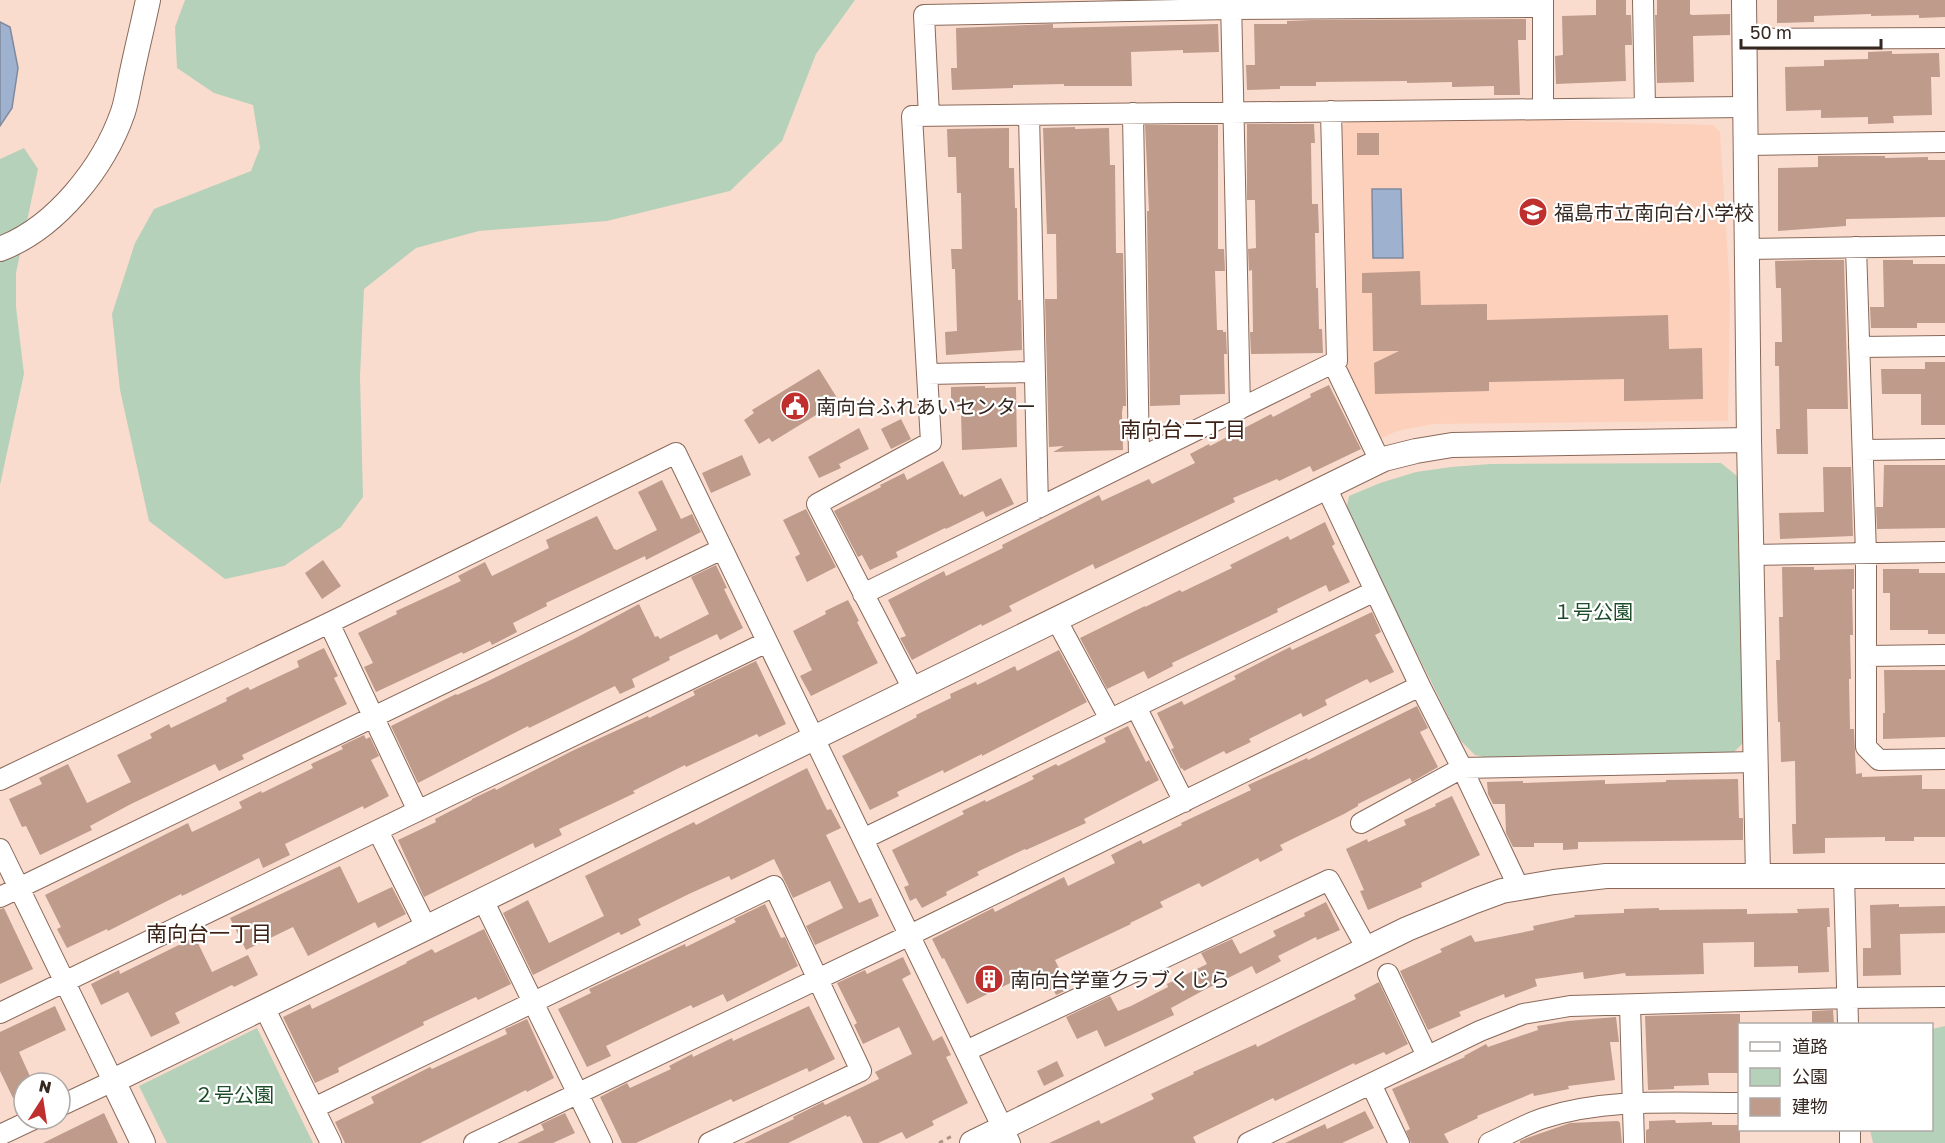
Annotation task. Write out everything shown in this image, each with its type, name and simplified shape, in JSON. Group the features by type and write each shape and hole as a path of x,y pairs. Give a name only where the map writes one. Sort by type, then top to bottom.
{"street":[{"path":"0,249 51,218 66,203 104,155 124,110 148,0"},
{"path":"1643,0 1645,108"},
{"path":"1744,0 1749,440 1758,876"},
{"path":"929,116 924,15 1231,4 1543,3 1544,109"},
{"path":"1231,4 1240,409"},
{"path":"1744,39 1945,38"},
{"path":"913,689 817,504 932,442 912,116 1744,106"},
{"path":"863,594 1337,361 1331,111"},
{"path":"1133,113 1139,458"},
{"path":"1029,115 1038,508"},
{"path":"1745,145 1945,142"},
{"path":"1746,249 1945,246"},
{"path":"1856,247 1866,554 1866,747 1880,760 1945,759"},
{"path":"1859,346 1945,346"},
{"path":"1333,363 1380,461"},
{"path":"927,374 1035,372"},
{"path":"72,1100 1380,461 1416,450 1452,446 1749,440"},
{"path":"1863,450 1945,449"},
{"path":"0,780 329,623 676,453 1007,1136"},
{"path":"1326,487 1519,888"},
{"path":"0,897 722,549"},
{"path":"1752,555 1945,552"},
{"path":"863,839 1375,591"},
{"path":"1056,619 1110,719"},
{"path":"329,623 418,811"},
{"path":"0,1013 767,642"},
{"path":"1866,656 1945,655"},
{"path":"474,1143 819,979 1420,686"},
{"path":"1136,707 1184,802"},
{"path":"1361,823 1462,768 1756,762"},
{"path":"378,831 426,927"},
{"path":"0,849 143,1143"},
{"path":"972,1143 1007,1136 1407,929 1502,891 1606,876 1945,876"},
{"path":"1844,876 1848,1023"},
{"path":"966,1051 1329,880 1367,949"},
{"path":"314,1108 774,886 861,1071 709,1143"},
{"path":"483,900 602,1143"},
{"path":"1388,974 1427,1056"},
{"path":"1248,1143 1480,1031 1522,1014 1570,1006 1945,997"},
{"path":"1630,1005 1634,1143"},
{"path":"264,1007 331,1143"},
{"path":"1371,1084 1399,1143"},
{"path":"1489,1143 1544,1118 1586,1109 1633,1102 1738,1103"},
{"path":"0,1135 18,1131"}],"shaded area":[{"name":"福島市立南向台小学校","path":"1350,119 1511,119 1713,125 1720,132 1730,292 1728,421 1433,424 1397,431 1378,440 1342,364 1339,129"}],"green space":[{"path":"185,0 855,0 816,54 782,141 730,191 607,221 479,231 416,248 364,289 360,377 363,497 341,527 284,566 225,579 149,521 120,390 112,314 135,243 154,209 251,171 260,148 253,105 214,93 177,68 175,27"},
{"path":"24,148 38,169 16,273 16,307 24,374 0,485 0,159"},
{"name":"１号公園","path":"1721,463 1737,476 1744,742 1730,756 1497,760 1475,755 1460,740 1346,510 1349,496 1416,472 1451,467 1490,464"},
{"path":"1945,1026 1945,1143 1873,1143 1870,1131 1933,1131 1933,1029"},
{"name":"２号公園","path":"257,1028 313,1143 167,1143 139,1086"}],"water":[{"path":"0,22 10,27 18,68 12,108 0,126"},
{"path":"1372,189 1401,189 1403,258 1373,258"}],"building":[{"path":"1596,0 1626,0 1626,15 1631,15 1632,45 1625,45 1626,81 1556,84 1555,56 1563,55 1562,16 1596,15"},
{"path":"1657,0 1690,0 1690,14 1692,15 1730,14 1730,35 1693,36 1694,82 1657,83 1655,15 1657,15"},
{"path":"1777,0 1945,0 1945,17 1919,18 1919,15 1871,16 1871,14 1814,16 1814,22 1777,23"},
{"path":"1526,19 1526,40 1518,40 1520,95 1494,95 1494,86 1452,87 1452,82 1407,83 1407,81 1316,82 1316,86 1280,86 1280,89 1247,90 1246,65 1255,65 1254,24 1287,24 1287,21 1313,20"},
{"path":"1053,24 1053,28 1218,24 1219,52 1183,53 1183,50 1131,52 1132,86 1013,85 1013,88 952,90 951,68 957,68 956,28"},
{"path":"1892,51 1892,54 1939,53 1940,77 1931,77 1932,115 1893,116 1894,123 1868,124 1868,117 1821,118 1821,110 1786,111 1785,67 1824,66 1824,60 1868,59 1868,52"},
{"path":"1247,124 1314,124 1315,143 1311,143 1312,204 1318,204 1319,233 1315,233 1316,288 1318,288 1319,329 1322,329 1323,353 1251,354 1252,270 1249,271 1248,249 1256,248 1255,200 1247,200"},
{"path":"1145,125 1218,125 1218,249 1224,249 1225,271 1215,271 1217,330 1226,332 1225,394 1180,395 1180,405 1150,406 1147,211 1149,211"},
{"path":"1075,127 1075,129 1109,128 1110,165 1115,165 1116,253 1123,253 1126,406 1123,406 1122,412 1123,450 1053,452 1064,446 1049,447 1045,299 1057,299 1056,234 1047,234 1043,128"},
{"path":"1009,128 1009,168 1014,168 1015,208 1017,208 1018,300 1021,300 1022,350 946,355 945,332 957,331 955,269 952,269 951,249 962,249 961,193 957,193 956,157 948,157 947,129"},
{"path":"1357,133 1379,133 1379,155 1357,155"},
{"path":"1818,156 1928,157 1928,160 1945,160 1945,217 1846,219 1846,226 1778,231 1778,168 1818,167"},
{"path":"1844,260 1848,409 1807,409 1808,454 1777,454 1776,429 1780,429 1779,366 1775,366 1775,342 1782,342 1781,288 1776,288 1775,261"},
{"path":"1883,260 1913,260 1913,264 1945,264 1945,323 1917,323 1917,328 1871,328 1870,307 1884,307"},
{"path":"1420,271 1421,305 1487,304 1487,320 1668,315 1669,349 1702,348 1703,399 1624,401 1624,379 1489,382 1489,391 1375,394 1374,363 1399,351 1373,351 1372,293 1362,293 1362,273"},
{"path":"1925,362 1945,362 1945,425 1921,425 1921,394 1882,394 1881,369 1925,369"},
{"name":"南向台ふれあいセンター","path":"819,369 839,401 772,442 769,438 759,444 744,420 754,413 752,410"},
{"path":"1329,385 1361,449 1313,472 1310,466 1279,481 1277,479 1233,498 1235,502 1095,569 1093,564 1009,606 1012,611 982,626 981,624 912,660 900,638 906,636 888,600 944,571 946,576 1003,548 1002,545 1099,495 1102,501 1149,479 1152,484 1195,463 1190,454 1271,414 1273,417"},
{"path":"985,386 985,388 1016,387 1017,447 962,450 961,410 951,410 951,387"},
{"path":"901,419 911,439 891,449 881,429"},
{"path":"859,428 869,449 839,464 841,468 819,478 808,457"},
{"path":"742,455 751,475 711,493 702,473"},
{"path":"943,461 960,495 964,497 1001,478 1014,504 986,517 983,511 945,528 896,552 898,557 870,570 862,555 858,557 834,511 904,473 907,480"},
{"path":"1884,465 1945,465 1945,528 1877,529 1876,507 1883,507"},
{"path":"1823,467 1851,467 1853,536 1780,539 1779,513 1824,512"},
{"path":"662,480 681,519 692,514 701,532 646,560 645,556 546,603 547,606 513,623 517,632 492,645 490,641 463,654 462,652 376,692 364,667 373,663 358,633 397,614 396,611 461,581 458,576 485,562 492,576 549,548 546,540 597,516 614,549 617,550 657,530 638,492"},
{"path":"806,509 836,567 807,582 795,557 800,554 783,520"},
{"path":"1325,522 1335,544 1332,546 1350,582 1329,592 1326,585 1277,609 1278,612 1172,663 1173,666 1148,679 1144,671 1107,689 1080,638 1145,606 1180,590 1182,592 1232,568 1230,565 1288,536 1290,540"},
{"path":"323,560 341,586 322,599 305,573"},
{"path":"716,565 727,588 724,589 743,628 720,640 717,634 669,657 670,660 632,679 635,687 620,694 615,686 529,728 528,726 418,783 391,726 576,638 639,604 655,637 658,636 660,639 709,614 691,577"},
{"path":"1782,567 1814,567 1814,570 1854,569 1853,635 1850,635 1851,679 1849,679 1850,729 1854,729 1856,774 1862,773 1862,777 1922,775 1922,789 1945,789 1945,837 1914,837 1914,841 1885,841 1885,837 1825,838 1825,853 1793,854 1792,824 1796,824 1795,761 1781,762 1780,722 1778,722 1776,660 1780,660 1779,617 1783,617"},
{"path":"1883,569 1919,569 1919,573 1945,573 1945,634 1928,634 1928,630 1890,630 1890,593 1883,593"},
{"path":"848,600 878,663 811,696 800,676 812,670 793,631"},
{"path":"1372,612 1381,632 1375,635 1394,672 1370,683 1367,679 1325,700 1327,705 1303,717 1301,713 1249,739 1251,742 1226,754 1224,751 1184,771 1181,769 1171,749 1174,748 1157,713 1182,701 1184,705 1236,679 1234,676 1290,647 1292,650"},
{"path":"324,648 338,676 334,678 347,704 242,755 244,759 219,771 215,764 131,804 90,826 92,830 40,855 26,826 22,827 9,799 42,784 39,778 68,764 87,803 131,782 117,755 152,738 150,734 169,724 171,728 227,701 226,698 248,687 250,690 299,667 297,661"},
{"path":"1059,650 1087,702 982,756 982,754 944,773 943,770 897,792 899,796 870,810 842,756 951,698 950,694 976,682 977,685 1015,666 1017,671"},
{"path":"756,661 786,724 759,737 757,734 686,767 685,765 633,791 635,793 559,829 562,835 535,848 533,843 424,897 398,840 436,822 435,819 472,799 495,788 496,790 574,750 648,716 649,718 695,695 693,691"},
{"path":"1884,670 1945,670 1945,737 1883,739"},
{"path":"1417,706 1428,728 1420,732 1438,767 1412,782 1410,778 1280,845 1283,850 1260,862 1258,858 1202,887 1199,883 1160,902 1163,907 1055,960 1069,989 1056,995 1053,989 1045,992 1035,971 967,1004 932,939 993,908 995,912 1064,877 1068,886 1115,863 1111,855 1141,840 1143,844 1251,790 1248,785 1307,758 1308,760"},
{"path":"1128,726 1146,762 1149,760 1159,780 1084,819 1086,823 977,872 979,875 946,892 947,895 922,908 916,898 910,901 904,887 909,885 892,850 964,814 962,811 1034,779 1032,776 1106,742 1104,738"},
{"path":"364,735 366,739 370,737 379,756 371,760 389,796 364,809 363,806 285,844 290,855 263,868 259,858 108,931 107,929 67,948 57,929 61,927 45,895 188,823 192,832 242,808 239,802 313,768 311,764 343,749 341,746"},
{"path":"807,768 827,810 831,809 841,828 826,835 859,903 871,898 879,916 815,945 806,926 843,908 830,881 793,898 774,859 731,880 729,876 691,893 638,919 641,925 621,935 619,932 533,975 503,913 528,900 549,943 604,916 585,876 694,822 696,825"},
{"path":"1738,779 1739,818 1743,818 1743,840 1578,842 1578,849 1563,850 1563,843 1534,843 1534,847 1513,847 1506,833 1505,804 1493,804 1488,794 1487,782 1605,780 1605,784"},
{"path":"1452,796 1480,855 1421,883 1422,887 1368,910 1360,891 1364,890 1346,849 1406,825 1404,820"},
{"path":"340,866 358,903 392,887 406,914 378,928 375,922 308,956 293,927 246,950 230,918"},
{"path":"1326,902 1340,930 1317,940 1316,937 1278,956 1281,961 1256,974 1252,966 1171,1008 1174,1015 1105,1047 1097,1030 1077,1039 1066,1017 1110,996 1118,1011 1131,1006 1168,987 1167,984 1207,964 1201,953 1232,939 1240,954 1276,936 1273,931 1305,916 1304,913"},
{"path":"765,904 781,938 785,937 798,966 727,1002 723,994 693,1008 691,1005 649,1025 606,1046 611,1056 587,1067 558,1009 591,993 589,989 685,944 686,947 736,922 734,919"},
{"path":"1899,904 1899,907 1945,906 1945,933 1900,934 1901,975 1863,976 1863,948 1871,948 1870,905"},
{"path":"4,908 33,969 0,984 0,909"},
{"path":"1659,908 1659,910 1747,909 1747,914 1798,913 1797,909 1829,908 1830,927 1827,927 1829,972 1798,973 1798,966 1754,967 1754,942 1703,943 1704,974 1626,976 1625,973 1584,979 1583,972 1535,979 1537,986 1505,998 1504,994 1459,1012 1461,1016 1428,1030 1400,971 1442,952 1440,949 1471,935 1475,942 1534,930 1533,926 1575,917 1574,915 1624,913 1624,909"},
{"path":"484,929 511,984 478,1000 476,997 423,1022 424,1025 338,1068 339,1072 315,1083 283,1017 310,1004 312,1009 432,949 435,953"},
{"path":"195,937 212,972 248,955 258,975 175,1013 180,1023 151,1037 128,992 101,1005 91,984 119,970 120,974"},
{"path":"903,957 911,974 902,979 933,1041 942,1036 951,1055 946,1057 968,1103 932,1121 934,1125 906,1139 902,1132 878,1143 863,1143 850,1116 846,1115 788,1143 744,1143 823,1102 825,1105 879,1079 875,1072 912,1054 899,1027 863,1044 854,1025 857,1023 837,983 865,970 867,974"},
{"path":"1379,982 1408,1044 1386,1055 1384,1052 1355,1065 1354,1063 1275,1101 1273,1098 1193,1137 1196,1143 1049,1143 1099,1120 1101,1124 1154,1099 1151,1094 1194,1074 1193,1072 1256,1044 1257,1047 1356,999 1354,995"},
{"path":"55,1006 66,1030 19,1052 28,1071 12,1071 12,1096 0,1071 0,1032"},
{"path":"809,1006 835,1059 809,1072 807,1068 733,1102 731,1099 636,1143 622,1143 600,1097 627,1083 630,1088 671,1069 669,1066 692,1054 693,1057 732,1038 733,1041"},
{"path":"1833,1010 1834,1023 1812,1023 1812,1011"},
{"path":"1740,1014 1738,1073 1708,1073 1709,1085 1674,1086 1674,1089 1648,1090 1645,1016"},
{"path":"1616,1017 1619,1042 1610,1042 1615,1080 1568,1086 1569,1089 1534,1096 1533,1093 1477,1116 1478,1118 1444,1134 1449,1143 1411,1143 1406,1131 1410,1129 1392,1089 1465,1057 1486,1044 1488,1047 1538,1030 1537,1026"},
{"path":"527,1019 554,1078 420,1143 345,1143 335,1122 374,1103 371,1097 430,1067 432,1069 507,1034 505,1029"},
{"path":"1057,1061 1064,1076 1044,1086 1037,1071"},
{"path":"1365,1111 1374,1128 1342,1143 1285,1143 1325,1124 1327,1129"},
{"path":"104,1113 118,1143 43,1143 72,1131 72,1129"},
{"path":"565,1113 575,1133 553,1143 517,1143 544,1130 541,1124"},
{"path":"1675,1120 1676,1123 1712,1122 1712,1125 1738,1125 1740,1143 1646,1143 1649,1121"},
{"path":"1618,1121 1622,1143 1520,1143 1527,1138 1570,1123"}],"place":[{"name":"福島市立南向台小学校","path":"1533,212"},
{"name":"南向台ふれあいセンター","path":"795,406"},
{"name":"南向台学童クラブくじら","path":"989,979"}],"district":[{"name":"南向台二丁目","path":"1183,429"},
{"name":"南向台一丁目","path":"209,933"}]}
